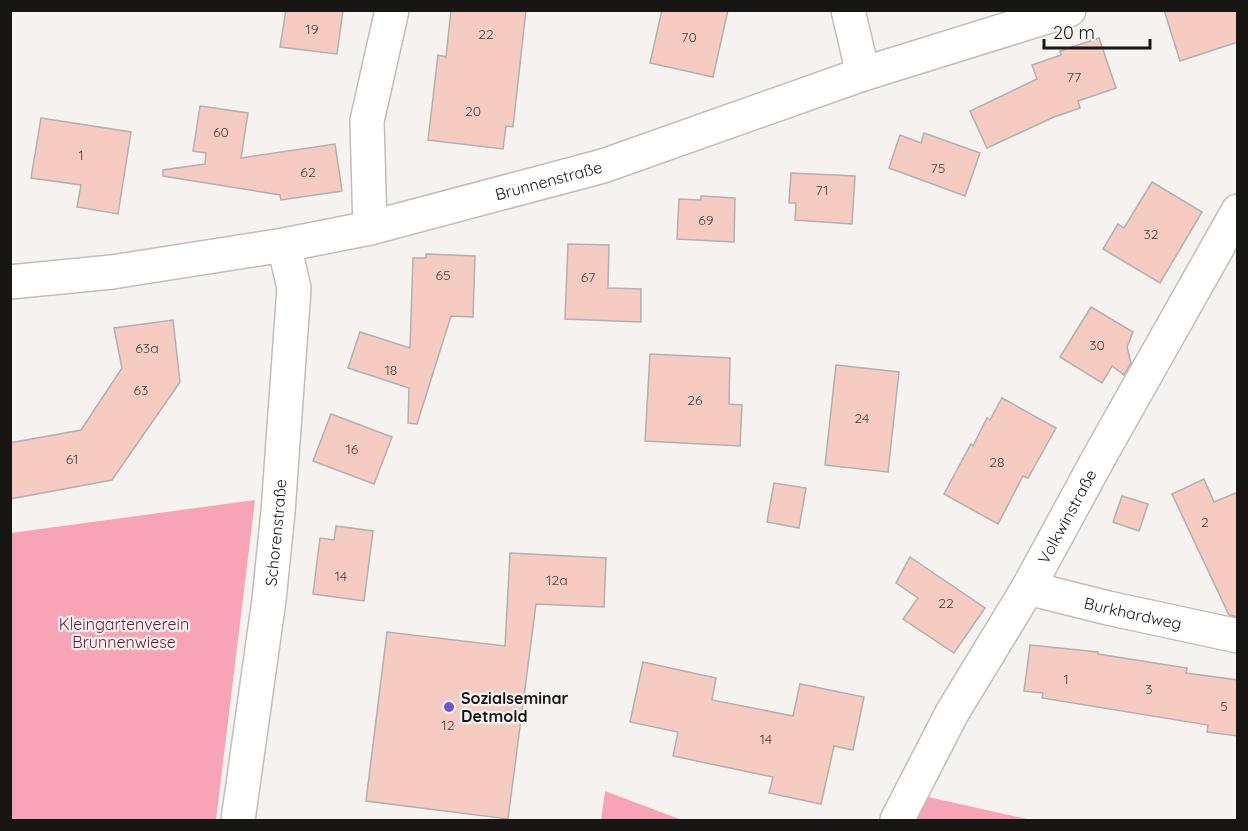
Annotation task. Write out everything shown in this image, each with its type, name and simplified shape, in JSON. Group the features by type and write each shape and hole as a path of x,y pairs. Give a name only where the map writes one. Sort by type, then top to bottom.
{"street":[{"path":"370,228 367,121 392,10"},
{"path":"848,10 863,74"},
{"name":"Brunnenstraße","path":"10,282 112,272 285,245 370,228 603,166 863,74 1069,10"},
{"name":"Volkwinstraße","path":"897,820 952,713 1028,588 1238,212"},
{"name":"Schorenstraße","path":"238,820 269,600 278,512 294,288 285,245"},
{"name":"Burkhardweg","path":"1028,588 1238,636"}],"green space":[{"name":"Kleingartenverein Brunnenwiese","path":"255,500 216,820 11,820 11,533"},
{"path":"605,791 682,820 601,820"},
{"path":"928,797 1032,820 915,820"}],"building":[{"path":"286,10 343,10 337,54 280,47"},
{"path":"451,10 526,10 513,127 506,126 503,149 428,140 438,55 446,57"},
{"path":"662,10 728,10 713,77 650,63"},
{"path":"1164,10 1238,10 1238,42 1180,61"},
{"path":"1099,38 1116,88 1078,101 1080,108 1054,117 987,148 970,111 1037,79 1032,65 1061,55 1060,51"},
{"path":"200,106 248,113 241,158 335,144 342,191 281,200 280,195 163,176 163,170 205,164 206,153 193,151"},
{"path":"41,118 131,132 118,214 77,207 81,185 31,178"},
{"path":"924,133 980,153 965,196 889,168 900,135 921,143"},
{"path":"791,173 855,176 852,224 795,220 796,203 789,203"},
{"path":"1152,182 1202,212 1160,283 1103,249 1118,224 1124,228"},
{"path":"701,196 735,198 734,242 677,239 679,199 701,200"},
{"path":"568,244 609,245 608,288 641,289 641,322 565,319"},
{"path":"426,254 475,256 473,317 451,316 417,424 408,423 409,388 348,368 360,332 410,348 413,258 426,258"},
{"path":"1091,307 1133,332 1127,347 1131,363 1124,375 1112,366 1102,383 1060,357"},
{"path":"173,320 180,382 112,480 10,499 10,443 81,430 122,368 114,328"},
{"path":"650,354 730,358 729,404 742,405 740,446 645,441"},
{"path":"836,365 899,372 888,472 825,465"},
{"path":"1002,398 1056,428 1028,478 1023,476 998,524 944,494 971,444 973,446 987,418 990,420"},
{"path":"331,414 392,437 374,484 313,461"},
{"path":"1204,479 1214,502 1238,492 1238,617 1229,615 1172,494"},
{"path":"774,483 806,488 799,528 767,522"},
{"path":"1122,496 1148,504 1139,531 1113,522"},
{"path":"336,526 373,531 364,601 313,594 320,538 334,540"},
{"path":"510,553 606,558 604,607 536,604 508,819 366,801 387,632 505,646"},
{"path":"910,557 985,608 954,653 903,619 918,598 896,583"},
{"path":"1030,645 1098,652 1098,654 1187,668 1186,673 1238,680 1238,736 1207,732 1208,725 1042,698 1043,693 1024,691"},
{"path":"643,662 716,678 712,700 793,716 800,684 864,697 853,750 834,746 821,804 769,793 773,777 673,756 678,732 630,722"}],"place":[{"name":"Sozialseminar Detmold","path":"449,707"}]}
